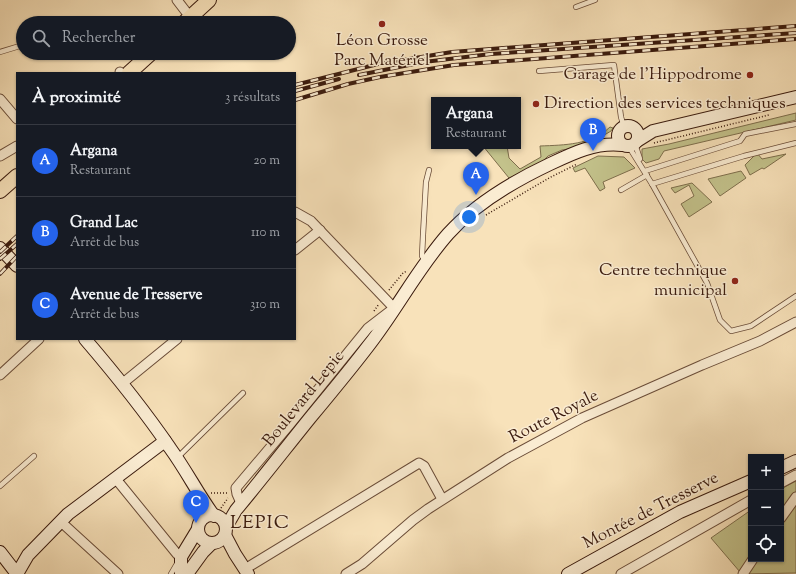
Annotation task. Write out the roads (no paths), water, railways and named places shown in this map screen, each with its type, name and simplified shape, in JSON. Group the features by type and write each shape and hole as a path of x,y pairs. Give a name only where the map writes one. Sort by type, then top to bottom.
{"main road":[{"path":"188,16 198,0"},
{"path":"188,16 209,0"},
{"path":"123,72 137,60"},
{"path":"626,129 653,131 796,98"},
{"path":"626,129 618,139 632,145"},
{"path":"626,129 638,134 632,145"},
{"name":"Boulevard Lepic","path":"187,574 202,552 220,537 239,506 369,345 426,262 453,229 495,194 547,166 580,151 600,144 626,129"},
{"path":"632,145 653,131"},
{"name":"Boulevard Lepic","path":"600,144 632,145"},
{"path":"0,179 4,178 16,167"},
{"path":"0,191 16,177"},
{"path":"0,248 16,265"},
{"path":"86,340 123,383 177,458 197,492 216,516 225,523 220,537"},
{"path":"0,552 17,574 28,555 60,521 165,441"},
{"path":"784,467 796,461"},
{"name":"Montée de Tresserve","path":"568,574 680,512 748,482"},
{"path":"197,492 201,510 199,526 201,538 204,541 220,537"},
{"name":"Boulevard Lepic","path":"216,516 239,506"},
{"path":"181,574 181,557 199,526 206,517 216,516"},
{"path":"220,537 235,554 246,572"}],"street":[{"path":"177,0 186,16"},
{"path":"0,99 16,118"},
{"path":"0,156 16,147"},
{"path":"296,213 311,221 394,308"},
{"path":"296,249 320,230"},
{"name":"Boulevard Lepic","path":"239,506 237,494 233,492 368,328 394,308"},
{"name":"Route Royale","path":"346,574 362,564 413,520 503,461 572,423 760,341 796,322"},
{"path":"0,375 38,340"},
{"path":"123,383 176,340"},
{"path":"246,572 420,463 424,466 442,500"},
{"path":"784,472 796,466"},
{"path":"784,481 796,475"},
{"path":"116,479 172,549 181,557"},
{"path":"784,514 796,497"},
{"path":"621,574 748,502"},
{"path":"60,521 118,574"},
{"path":"744,574 751,562"}],"lane":[{"path":"576,7 595,0"},
{"path":"0,52 16,47"},
{"path":"539,71 614,65 620,117 626,129"},
{"path":"621,190 646,173 740,141 745,134 796,124"},
{"path":"652,184 744,156 796,143"},
{"path":"632,145 642,165"},
{"path":"632,145 707,283 720,320 731,331 751,326 796,296"},
{"path":"426,262 422,256 422,242 426,182 429,170"},
{"path":"177,458 243,392"},
{"path":"0,486 34,456"},
{"path":"171,574 181,557"}],"railway":[{"path":"296,85 378,64 452,52 796,26"},
{"path":"359,75 424,62 491,54 796,33"},
{"path":"296,100 348,84 380,77 454,65 796,39"},
{"path":"296,91 339,79"},
{"path":"0,252 16,237"},
{"path":"0,259 16,245"},
{"path":"0,274 16,257"}],"place":[{"name":"Léon Grosse Parc Matériel","path":"382,24"},
{"name":"Garage de l'Hippodrome","path":"750,75"},
{"name":"Direction des services techniques","path":"536,104"},
{"name":"Grand Lac","path":"593,151"},
{"name":"Argana","path":"476,195"},
{"name":"Centre technique municipal","path":"735,281"},
{"name":"Avenue de Tresserve","path":"196,523"}],"district":[{"name":"LEPIC","path":"260,523"}]}
